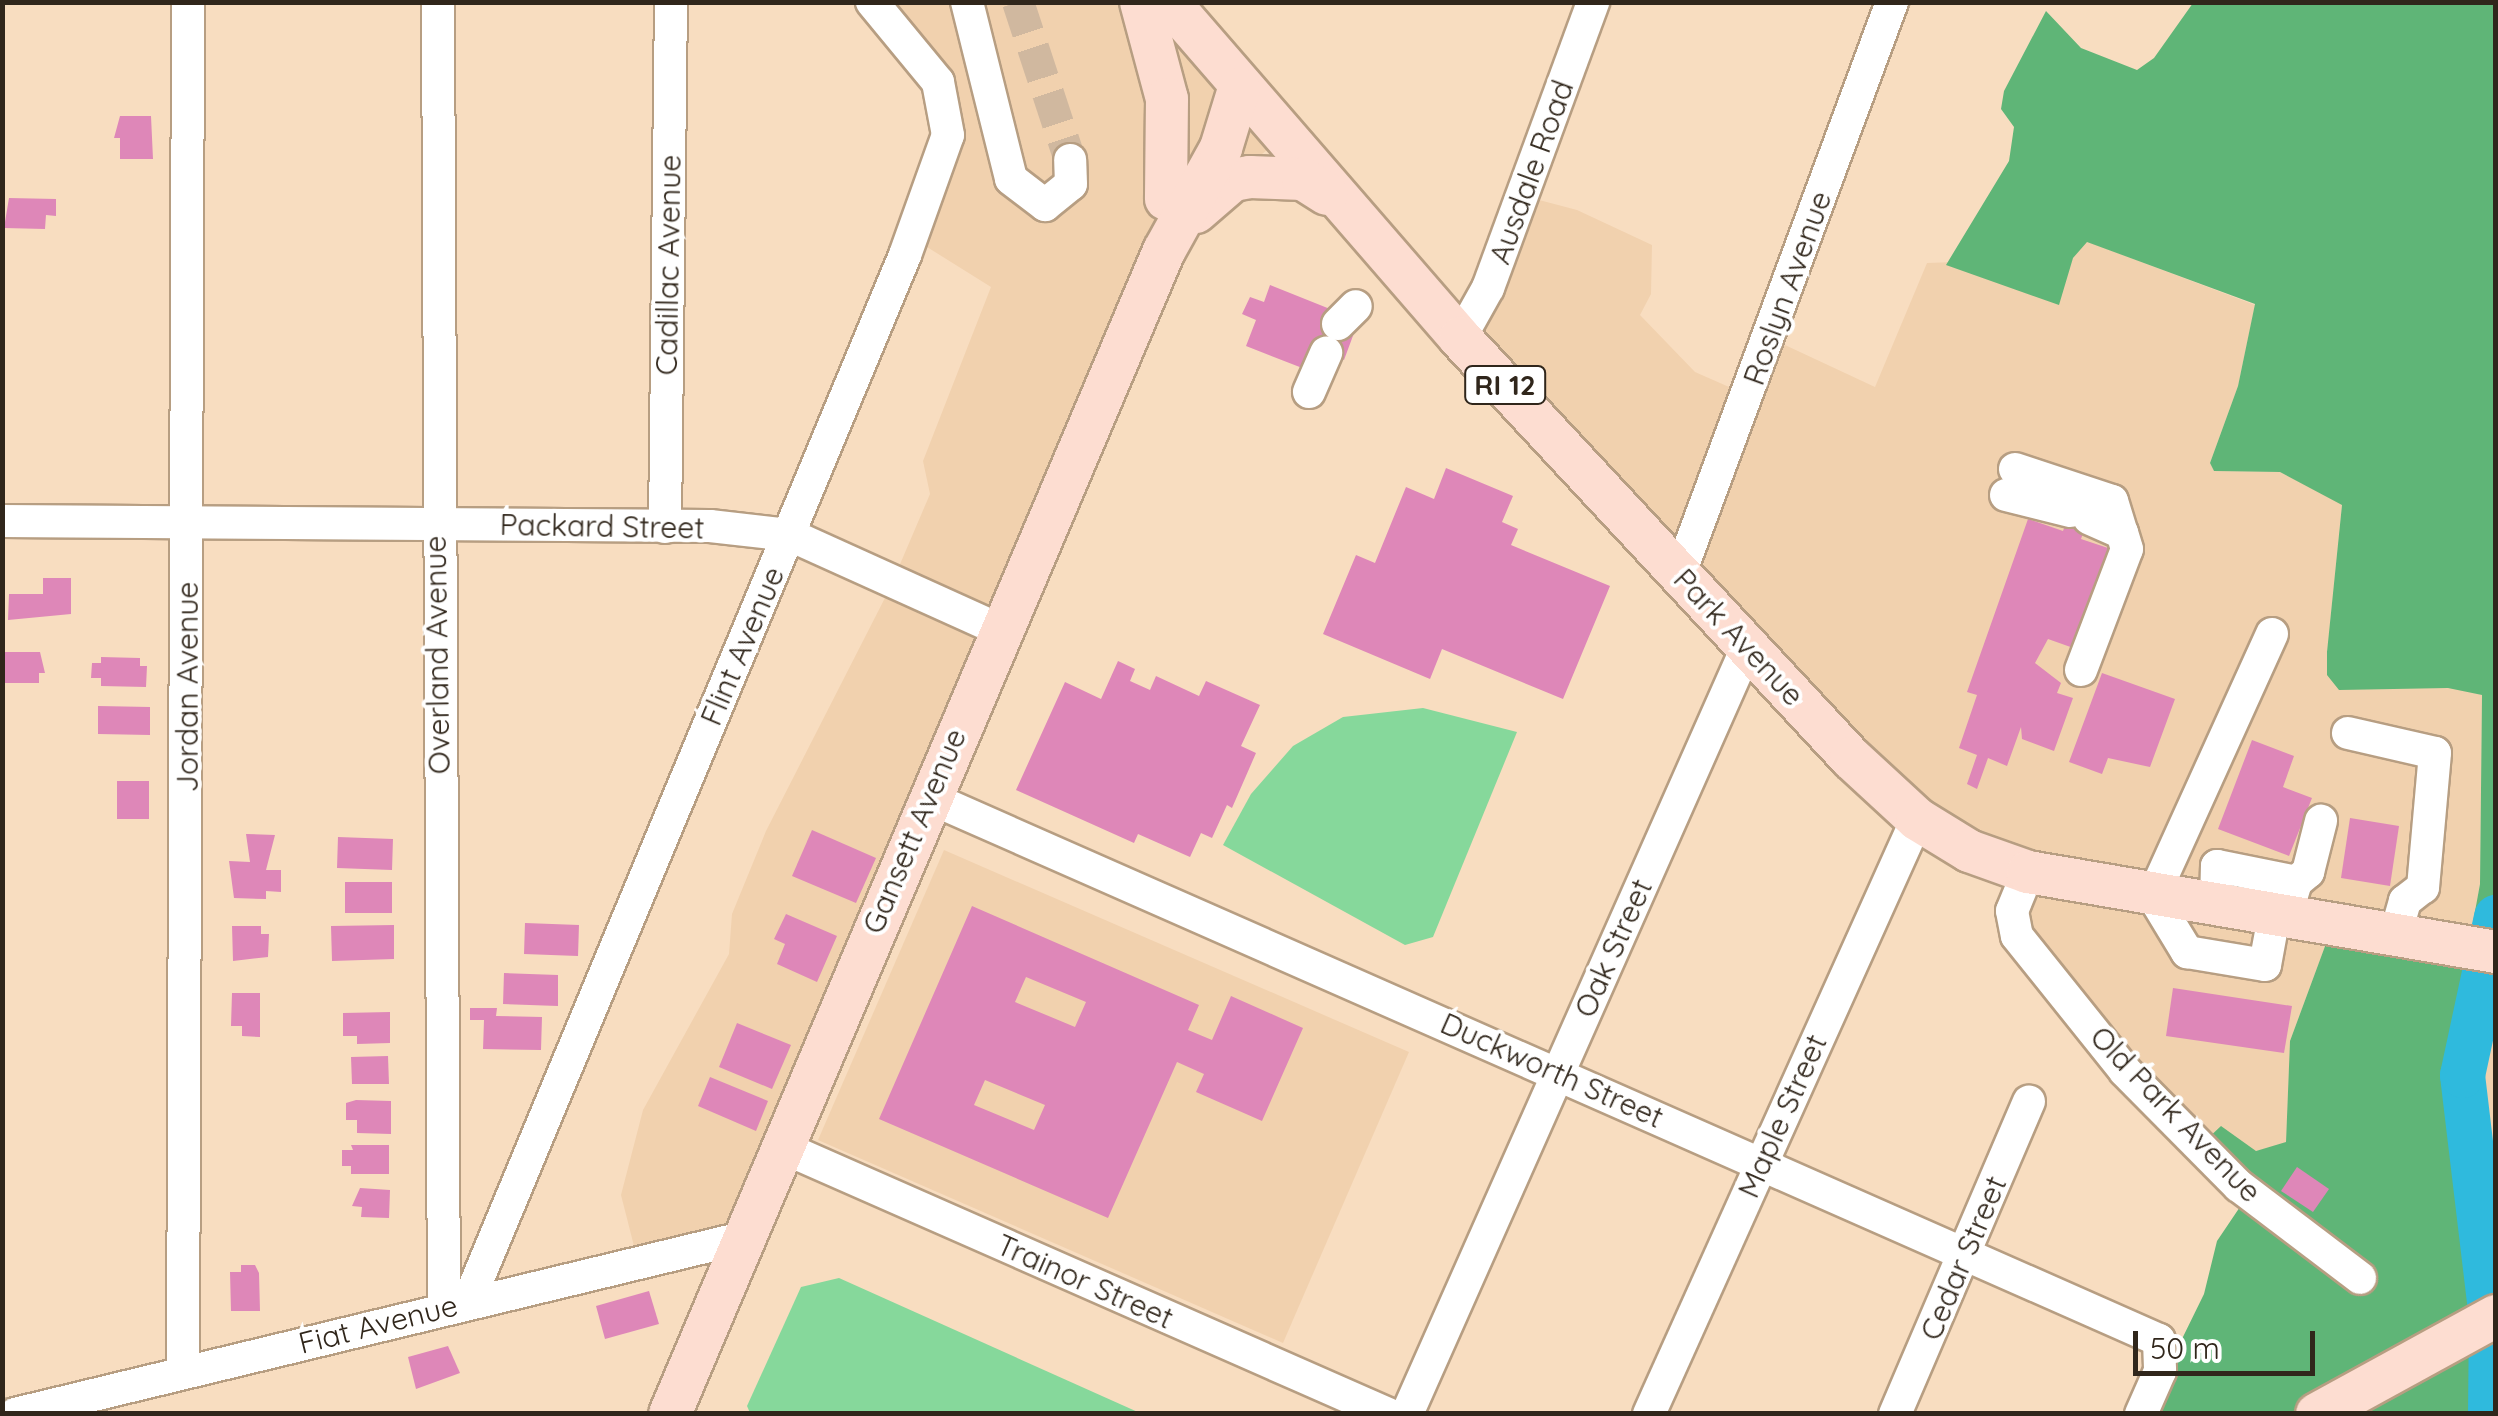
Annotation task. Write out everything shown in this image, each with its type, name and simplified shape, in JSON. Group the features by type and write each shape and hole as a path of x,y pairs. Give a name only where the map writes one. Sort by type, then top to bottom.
{"main road":[{"path":"1141,2 1167,99 1172,225"},
{"name":"Park Avenue","path":"1170,2 1238,90 1460,338 1748,648 1917,819 1969,850 2028,872 2153,896 2217,886 2383,934 2496,952"},
{"name":"Gansett Avenue","path":"670,1414 782,1147 858,933 897,841 928,797 1172,225 1205,116 1238,90"},
{"path":"1172,225 1233,180 1250,176 1303,178 1337,200"},
{"path":"2317,1414 2496,1316"}],"street":[{"name":"Jordan Avenue","path":"183,1372 188,2"},
{"name":"Overland Avenue","path":"438,2 436,523 456,1304"},
{"name":"Cadillac Avenue","path":"664,527 671,2"},
{"name":"Flint Avenue","path":"456,1304 689,800 948,135 938,82 872,2"},
{"name":"Ausdale Road","path":"1460,338 1488,288 1593,2"},
{"name":"Roslyn Avenue","path":"1680,573 1892,2"},
{"path":"967,4 1002,130 1011,179 1045,205 1070,184 1070,160"},
{"path":"1309,392 1340,328"},
{"path":"2081,670 2126,549 2122,533 2112,501 2010,482 2122,533"},
{"name":"Packard Street","path":"2,521 664,527 790,535 1000,630"},
{"path":"2272,634 2153,896 2187,952 2265,965 2285,905 2308,872 2321,821"},
{"name":"Oak Street","path":"1407,1414 1748,648"},
{"path":"2348,732 2435,754 2424,887 2405,901 2383,934"},
{"name":"Duckworth Street","path":"928,797 2159,1340 2164,1355 2141,1414"},
{"name":"Maple Street","path":"1649,1414 1759,1162 1917,819"},
{"path":"2177,849 2217,886"},
{"name":"Old Park Avenue","path":"2028,872 2012,912 2018,936 2125,1072 2239,1186 2360,1278"},
{"name":"Cedar Street","path":"1896,1414 2029,1101"},
{"name":"Trainor Street","path":"782,1147 1388,1414"},
{"name":"Fiat Avenue","path":"14,1414 56,1409 183,1372 742,1238"}],"shaded area":[{"path":"877,3 1179,3 1289,133 1213,192 743,1235 635,1250 621,1195 643,1110 729,954 732,914 766,831 889,590 930,494 923,461 991,287 911,237 948,135"},
{"path":"1524,196 1577,210 1652,245 1651,294 1640,315 1695,372 1745,394 1772,339 1875,387 1927,263 2073,258 2086,241 2255,305 2238,386 2210,463 2214,471 2280,472 2342,504 2327,653 2482,695 2480,884 2471,933 2331,930 2290,1041 2286,1143 2256,1151 2205,1141 2027,953 2024,873 1962,845 1470,323"},
{"path":"944,850 1409,1052 1283,1343 818,1140"},
{"path":"2495,1011 2495,1176 2473,1104 2446,1065 2472,1022"}],"green space":[{"path":"2193,3 2495,3 2496,1011 2472,1022 2456,1050 2470,1061 2495,1176 2495,1308 2457,1330 2488,1383 2489,1413 2141,1413 2163,1352 2179,1345 2204,1294 2217,1241 2246,1198 2205,1141 2221,1126 2256,1151 2286,1142 2290,1041 2331,930 2471,933 2480,884 2482,695 2448,688 2339,690 2327,675 2327,652 2342,505 2280,472 2214,471 2210,463 2238,386 2255,304 2087,242 2073,258 2059,305 1946,265 2009,161 2014,127 2001,109 2004,91 2046,11 2081,48 2137,70 2154,58"},
{"path":"1423,708 1517,732 1433,937 1405,945 1223,845 1251,794 1293,746 1343,717"},
{"path":"839,1278 1140,1413 750,1413 747,1406 801,1287"}],"building":[{"path":"120,116 151,116 153,159 120,159 120,138 114,138"},
{"path":"9,198 56,199 56,216 46,215 45,229 4,228"},
{"path":"1270,285 1335,311 1330,324 1354,333 1344,360 1319,350 1310,371 1246,346 1256,320 1242,314 1250,297 1264,302"},
{"path":"1446,468 1513,496 1502,522 1518,529 1511,545 1610,586 1563,699 1442,649 1430,679 1323,634 1356,555 1375,563 1406,487 1434,499"},
{"path":"2074,501 2092,508 2081,539 2114,550 2079,650 2048,639 2035,663 2061,683 2057,693 2073,698 2054,751 2022,739 2021,727 2007,766 1988,758 1977,789 1967,784 1977,755 1959,748 1977,695 1967,692 2028,519 2063,531"},
{"path":"43,578 71,578 71,614 8,620 9,594 43,594"},
{"path":"3,652 40,652 45,673 39,673 39,683 3,683"},
{"path":"101,657 140,658 140,666 147,666 146,687 101,686 101,678 91,678 92,663 101,663"},
{"path":"1118,661 1135,669 1130,681 1150,690 1156,676 1199,696 1206,681 1260,705 1241,746 1256,753 1232,808 1227,805 1212,838 1201,833 1190,857 1138,834 1134,843 1016,790 1065,682 1101,699"},
{"path":"2102,673 2175,699 2150,767 2108,758 2102,774 2069,762"},
{"path":"98,706 150,707 150,735 98,734"},
{"path":"2252,740 2294,756 2283,787 2312,798 2289,856 2218,829"},
{"path":"117,781 149,781 149,819 117,819"},
{"path":"2350,818 2399,826 2390,886 2341,878"},
{"path":"812,830 876,858 856,903 792,876"},
{"path":"246,834 275,835 266,870 281,870 281,892 266,891 266,899 234,898 229,861 250,862"},
{"path":"338,837 393,839 392,870 337,868"},
{"path":"345,882 392,882 392,913 345,913"},
{"path":"972,906 1199,1005 1188,1030 1212,1040 1231,996 1303,1028 1262,1121 1196,1092 1204,1074 1177,1062 1108,1218 879,1119","holes":["1026,977 1086,1002 1075,1027 1015,1002","985,1080 1045,1105 1034,1130 974,1105"]},
{"path":"786,914 837,936 817,982 777,964 785,944 774,939"},
{"path":"525,923 579,925 578,956 524,954"},
{"path":"394,925 394,959 332,961 331,926"},
{"path":"232,926 261,926 261,934 269,934 268,957 233,961"},
{"path":"504,973 558,975 558,1006 503,1004"},
{"path":"2173,988 2292,1006 2284,1053 2166,1036"},
{"path":"232,993 260,993 260,1037 242,1036 242,1026 231,1026"},
{"path":"470,1008 497,1008 496,1016 542,1017 541,1050 483,1049 484,1020 470,1020"},
{"path":"390,1012 390,1043 357,1044 357,1036 343,1036 343,1013"},
{"path":"737,1023 791,1045 772,1089 719,1067"},
{"path":"388,1056 389,1084 352,1084 351,1057"},
{"path":"710,1077 768,1101 756,1131 698,1106"},
{"path":"391,1101 391,1134 357,1133 357,1120 346,1120 346,1103"},
{"path":"351,1145 389,1145 389,1174 351,1174 351,1166 342,1166 342,1150 353,1150"},
{"path":"2297,1167 2329,1189 2313,1212 2281,1191"},
{"path":"360,1188 390,1190 389,1218 361,1217 362,1207 352,1206"},
{"path":"241,1265 255,1265 259,1273 260,1311 231,1311 230,1272 241,1272"},
{"path":"649,1291 659,1324 605,1339 596,1306"},
{"path":"448,1346 460,1373 416,1389 408,1357"}],"waterway":[{"path":"2490,1414 2491,1318 2462,1075 2496,917"}],"tunnel":[{"path":"1018,2 1070,160"}]}
